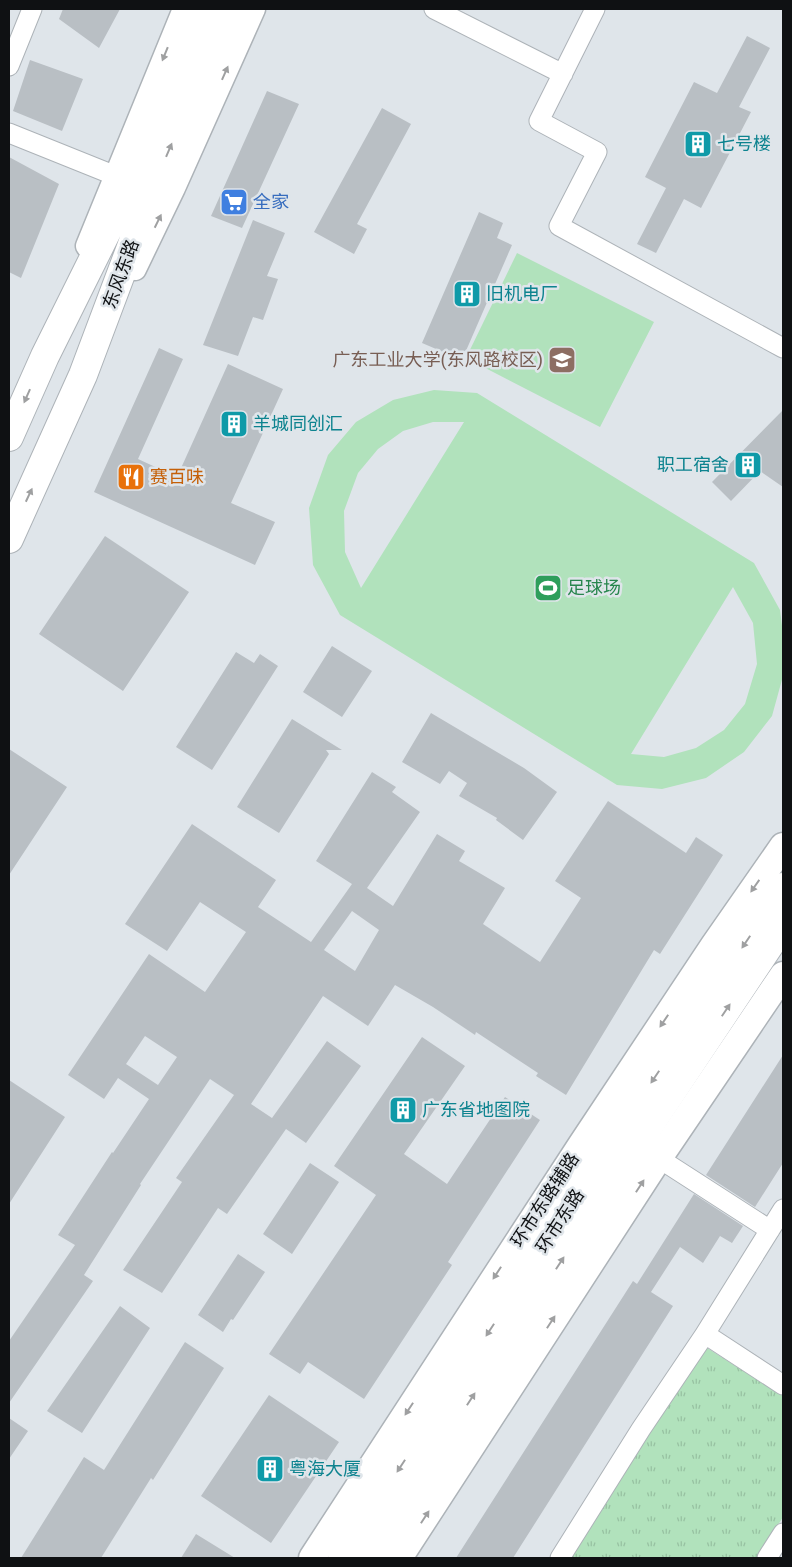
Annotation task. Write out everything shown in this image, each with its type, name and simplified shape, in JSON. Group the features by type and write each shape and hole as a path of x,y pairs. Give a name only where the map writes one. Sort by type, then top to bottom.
{"highway":[{"name":"东风东路","path":"9,437 45,356 111,225 208,9"},
{"name":"东风东路","path":"9,539 83,376 151,194 230,9"},
{"name":"环市东路","path":"342,1558 579,1191 783,887"},
{"name":"环市东路","path":"370,1558 648,1151 783,925"}],"main road":[{"name":"环市东路辅路","path":"312,1558 576,1153 714,945 783,846"},
{"path":"399,1558 648,1151 783,975"}],"street":[{"path":"9,66 32,9"},
{"path":"45,356 184,9"},
{"path":"83,376 174,188 254,9"},
{"path":"434,9 563,74"},
{"path":"595,9 540,121 597,152 559,226 783,348"},
{"path":"9,133 116,176"},
{"path":"648,1151 770,1230"},
{"path":"560,1558 641,1429 705,1334 783,1209"},
{"path":"705,1334 783,1385"},
{"path":"767,1558 783,1533"}],"green space":[{"path":"517,253 654,322 600,427 466,358"},
{"name":"足球场","path":"434,390 477,393 754,563 780,610 783,634 783,676 772,716 744,752 706,778 662,789 617,785 340,615 313,565 309,508 328,455 356,422 393,400","holes":["433,422 464,422 361,588 345,552 344,511 358,473 378,449 403,431","733,587 753,623 757,664 745,704 724,730 696,748 664,757 631,754"]},
{"path":"704,1346 783,1396 783,1517 757,1558 569,1558"}],"building":[{"path":"63,9 120,9 99,48 59,19"},
{"name":"七号楼","path":"747,36 770,48 739,107 751,112 701,208 684,199 656,253 637,244 666,188 645,177 694,82 717,93"},
{"path":"30,60 83,79 62,131 13,111"},
{"path":"267,91 299,104 242,228 211,216"},
{"path":"382,108 411,124 357,224 367,229 354,254 314,232"},
{"path":"9,157 59,184 21,278 9,272"},
{"name":"旧机电厂","path":"479,212 503,223 497,238 512,245 462,360 422,343"},
{"path":"253,220 285,233 267,276 278,279 263,320 253,317 238,356 203,345"},
{"name":"羊城同创汇","path":"159,348 183,359 138,459 177,477 228,364 283,389 231,503 275,522 255,565 94,492"},
{"name":"职工宿舍","path":"783,410 783,487 760,471 731,501 712,482"},
{"path":"105,536 189,592 123,691 39,634"},
{"path":"332,646 372,671 342,717 303,692"},
{"path":"236,652 254,663 260,654 278,666 212,770 176,747"},
{"path":"431,713 524,768 557,792 523,840 496,820 497,818 459,796 467,783 449,771 440,784 402,762"},
{"path":"292,719 342,750 326,750 329,754 279,833 237,807"},
{"path":"9,749 67,787 9,875"},
{"path":"372,772 396,787 392,792 420,812 367,888 393,906 437,834 465,851 459,861 505,888 483,924 540,962 581,898 555,881 608,801 686,853 696,837 723,855 660,954 654,950 566,1095 536,1076 538,1073 476,1032 475,1035 395,985 368,1026 323,996 251,1104 272,1118 327,1041 361,1066 306,1143 286,1129 227,1214 218,1208 162,1293 123,1270 182,1182 176,1178 234,1095 210,1079 140,1184 84,1275 93,1281 9,1403 9,1341 75,1245 58,1235 149,1099 118,1078 104,1099 68,1075 149,954 205,992 246,932 200,902 167,951 125,924 192,824 276,880 258,907 311,942 352,884 316,861","holes":["352,911 379,930 355,971 324,950","145,1036 177,1057 158,1085 126,1064"]},
{"path":"422,1037 465,1066 404,1154 447,1184 505,1097 540,1120 448,1262 452,1265 364,1399 308,1362 300,1374 269,1354 376,1195 334,1166"},
{"path":"783,1055 783,1163 755,1207 706,1175"},
{"path":"9,1080 65,1117 9,1204"},
{"path":"310,1163 339,1182 292,1254 263,1234"},
{"path":"694,1194 743,1226 732,1243 720,1236 703,1263 680,1247 651,1292 673,1306 513,1558 456,1558 633,1281 637,1284"},
{"path":"238,1254 265,1272 223,1332 198,1315"},
{"path":"120,1306 150,1328 82,1433 47,1411"},
{"path":"185,1342 224,1368 153,1480 151,1478 101,1558 21,1558 84,1457 104,1470"},
{"name":"粤海大厦","path":"269,1395 339,1442 271,1543 201,1496"},
{"path":"9,1418 28,1431 9,1459"},
{"path":"196,1534 235,1558 181,1558"}],"place":[{"name":"七号楼","path":"698,144"},
{"name":"全家","path":"234,202"},
{"name":"旧机电厂","path":"467,294"},
{"name":"广东工业大学(东风路校区)","path":"562,360"},
{"name":"羊城同创汇","path":"234,424"},
{"name":"职工宿舍","path":"748,465"},
{"name":"赛百味","path":"131,477"},
{"name":"足球场","path":"548,588"},
{"name":"广东省地图院","path":"403,1110"},
{"name":"粤海大厦","path":"270,1469"}]}
